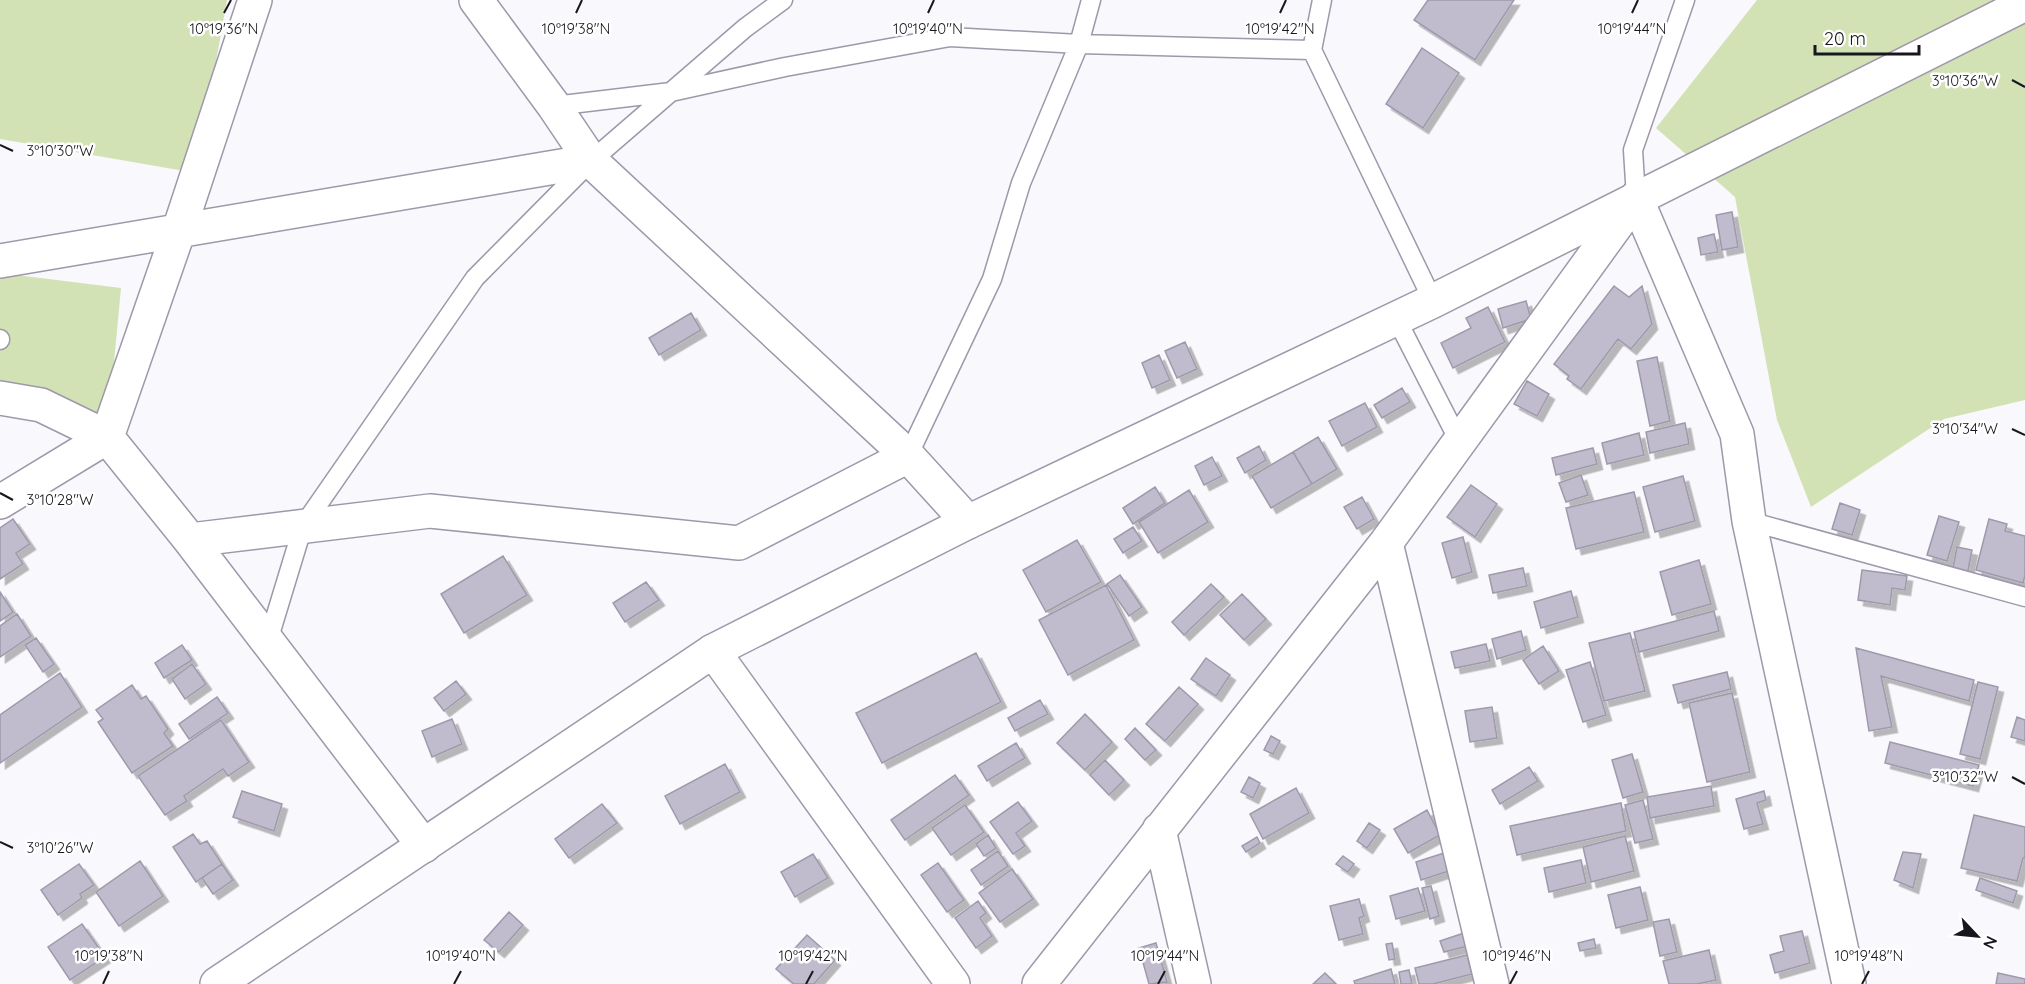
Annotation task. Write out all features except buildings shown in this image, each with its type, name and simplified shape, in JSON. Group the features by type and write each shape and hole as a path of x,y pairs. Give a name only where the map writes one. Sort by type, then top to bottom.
{"street":[{"path":"0,502 107,437 255,0"},
{"path":"476,0 554,106 591,161 909,456 968,522"},
{"path":"218,984 713,651 968,522 1433,301 2025,4"},
{"path":"0,261 591,161"},
{"path":"1040,984 1386,543 1636,198"},
{"path":"1636,198 1737,434 1749,521 1849,984"},
{"path":"0,398 41,405 107,437 190,540 424,846"},
{"path":"190,540 430,511 739,543 909,456"},
{"path":"1386,543 1492,984"},
{"path":"713,651 953,984"},
{"path":"1159,830 1194,984"}],"lane":[{"path":"268,641 303,526 474,278 591,161 745,28 783,0"},
{"path":"909,456 992,279 1021,183 1079,44 1091,0"},
{"path":"1322,0 1312,50 1433,301"},
{"path":"1636,198 1633,150 1685,0"},
{"path":"554,106 671,92 785,67 950,37 1079,44 1312,50"},
{"path":"1396,318 1460,443"},
{"path":"1749,521 2025,597"}],"green space":[{"path":"0,0 227,0 196,173 0,139"},
{"path":"1757,0 2025,0 2025,400 1944,419 1811,507 1777,420 1735,197 1656,128"},
{"path":"0,273 121,288 107,437 0,398"}]}
